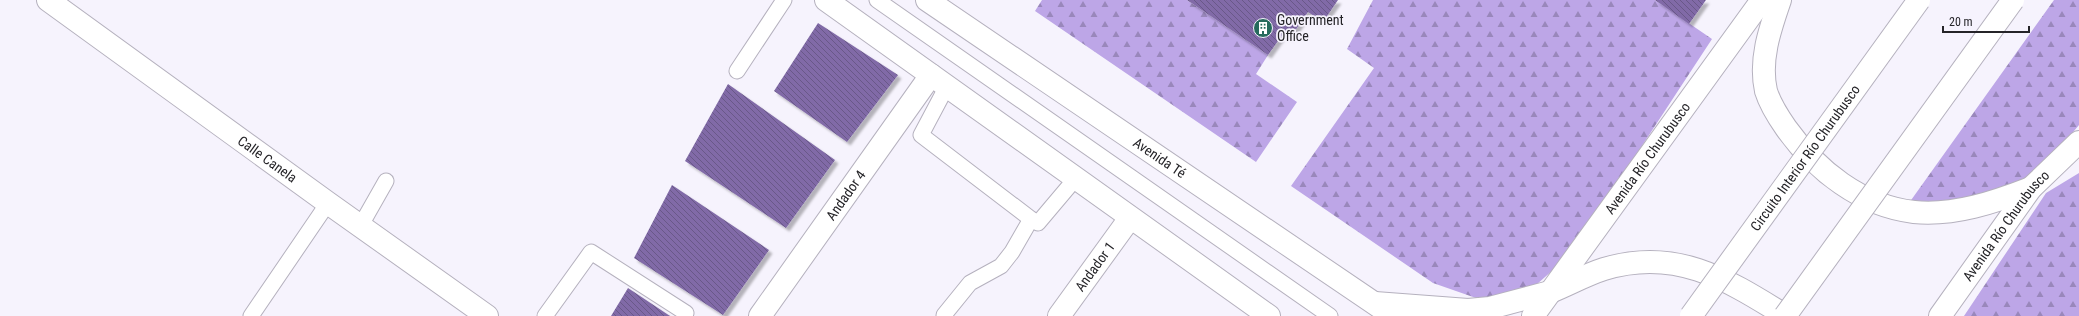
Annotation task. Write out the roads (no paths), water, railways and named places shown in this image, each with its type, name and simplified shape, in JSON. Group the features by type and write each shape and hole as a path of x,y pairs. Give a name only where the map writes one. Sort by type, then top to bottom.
{"main road":[{"name":"Calle Canela","path":"48,0 487,316"},
{"path":"826,0 1269,316"},
{"name":"Avenida Té","path":"927,0 1393,316"},
{"name":"Avenida Río Churubusco","path":"1533,316 1762,0"},
{"path":"1780,0 1766,44 1764,68 1766,92 1779,118 1795,141 1813,161 1832,178 1853,191 1876,202 1915,212 1942,212 1975,206 2003,199 2031,188"},
{"name":"Circuito Interior Río Churubusco","path":"1691,316 1919,0"},
{"path":"1374,303 1468,310 1490,308 1550,292 1603,270 1628,264 1654,262 1683,265 1712,274 1743,289 1785,316 2013,0"},
{"name":"Andador 4","path":"760,316 939,80"},
{"name":"Avenida Río Churubusco","path":"1940,316 2031,188 2079,142"},
{"name":"Andador 1","path":"1059,316 1130,218"}],"lane":[{"path":"737,70 784,0"},
{"path":"877,0 1330,316"},
{"path":"939,80 921,135 1031,219 1038,223 1076,178"},
{"path":"361,225 386,181"},
{"path":"251,316 328,203"},
{"path":"944,316 970,283 1001,266 1012,252 1031,219"},
{"path":"545,316 591,252 686,313"}],"place":[{"name":"Government Office","path":"1263,28"}]}
